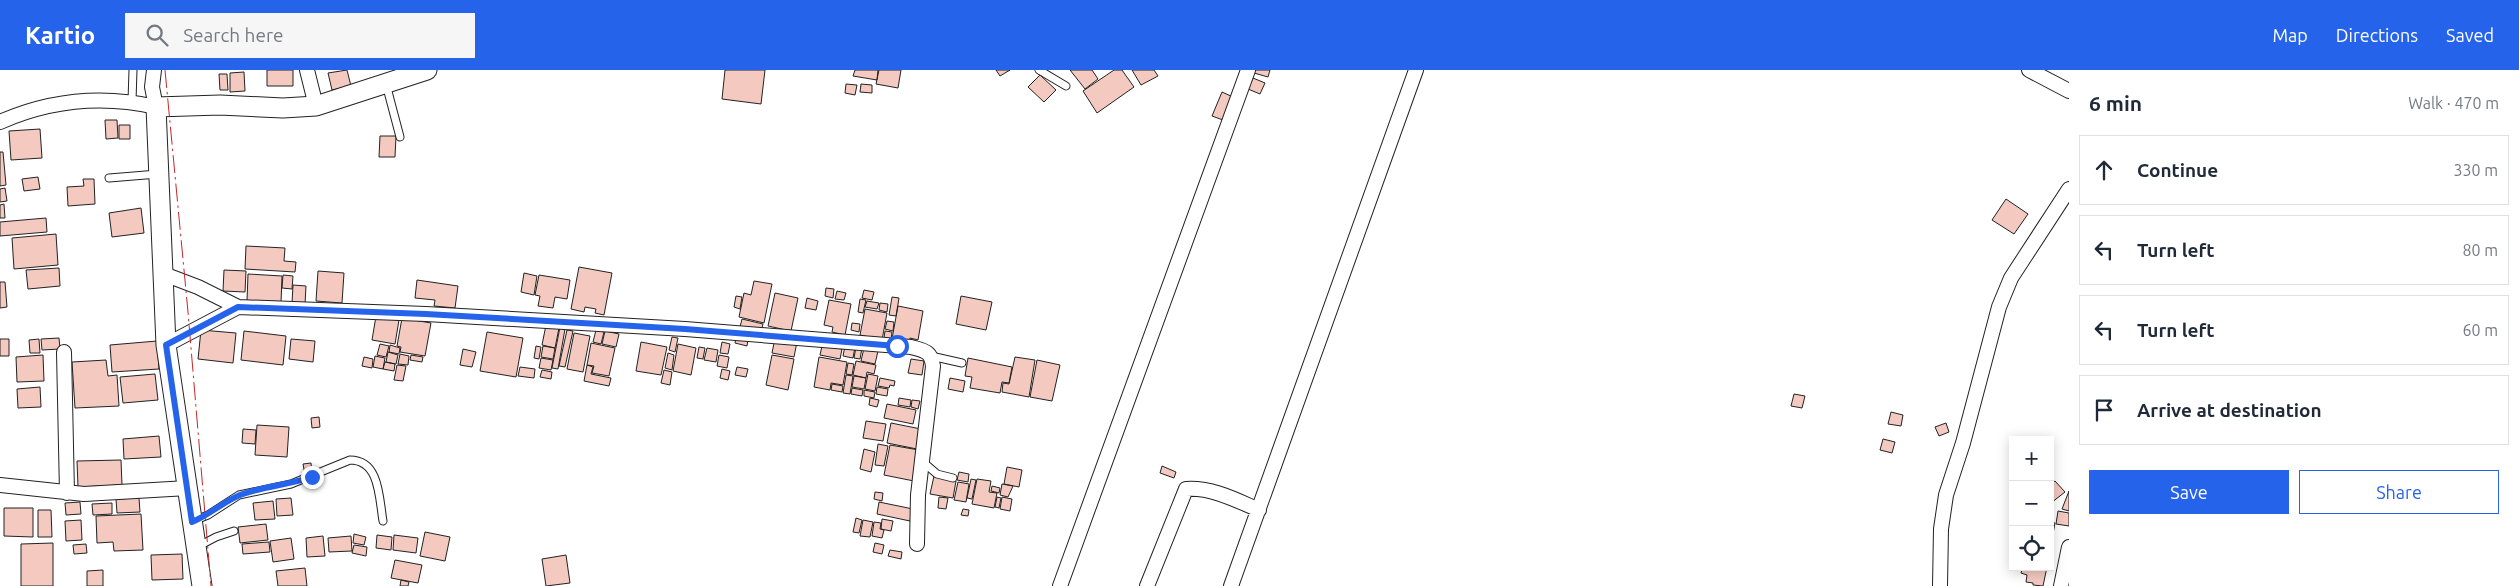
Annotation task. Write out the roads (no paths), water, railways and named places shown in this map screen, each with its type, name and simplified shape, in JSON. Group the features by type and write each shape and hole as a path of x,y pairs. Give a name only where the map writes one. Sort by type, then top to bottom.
{"street":[{"path":"154,70 152,86 156,107 166,345 202,586"},
{"path":"306,70 316,106"},
{"path":"0,122 36,109 70,102 103,99 132,101 156,107 220,105 283,108 316,106 427,70"},
{"path":"1060,586 1248,70"},
{"path":"1232,586 1416,70"},
{"path":"2029,70 2069,91"},
{"path":"1940,586 1941,529 1946,495 1963,443 1998,307 2011,278 2069,189"},
{"path":"162,273 198,286 238,307 426,314 685,329 911,347 928,351 932,356 933,366 922,462 917,544"},
{"path":"166,345 238,307"},
{"path":"64,352 67,493"},
{"path":"0,485 67,493 109,494 188,488"},
{"path":"1147,586 1186,489 1197,488 1225,495 1259,510"},
{"path":"2061,586 2069,547"}],"lane":[{"path":"132,101 133,70"},
{"path":"1039,70 1066,86"},
{"path":"386,84 400,137"},
{"path":"109,178 159,174"},
{"path":"932,356 962,363"},
{"path":"192,522 208,516 239,495 291,484 350,460 360,460 369,465 375,477 383,521"},
{"path":"922,462 937,474 953,478"},
{"path":"196,547 234,531"}]}
